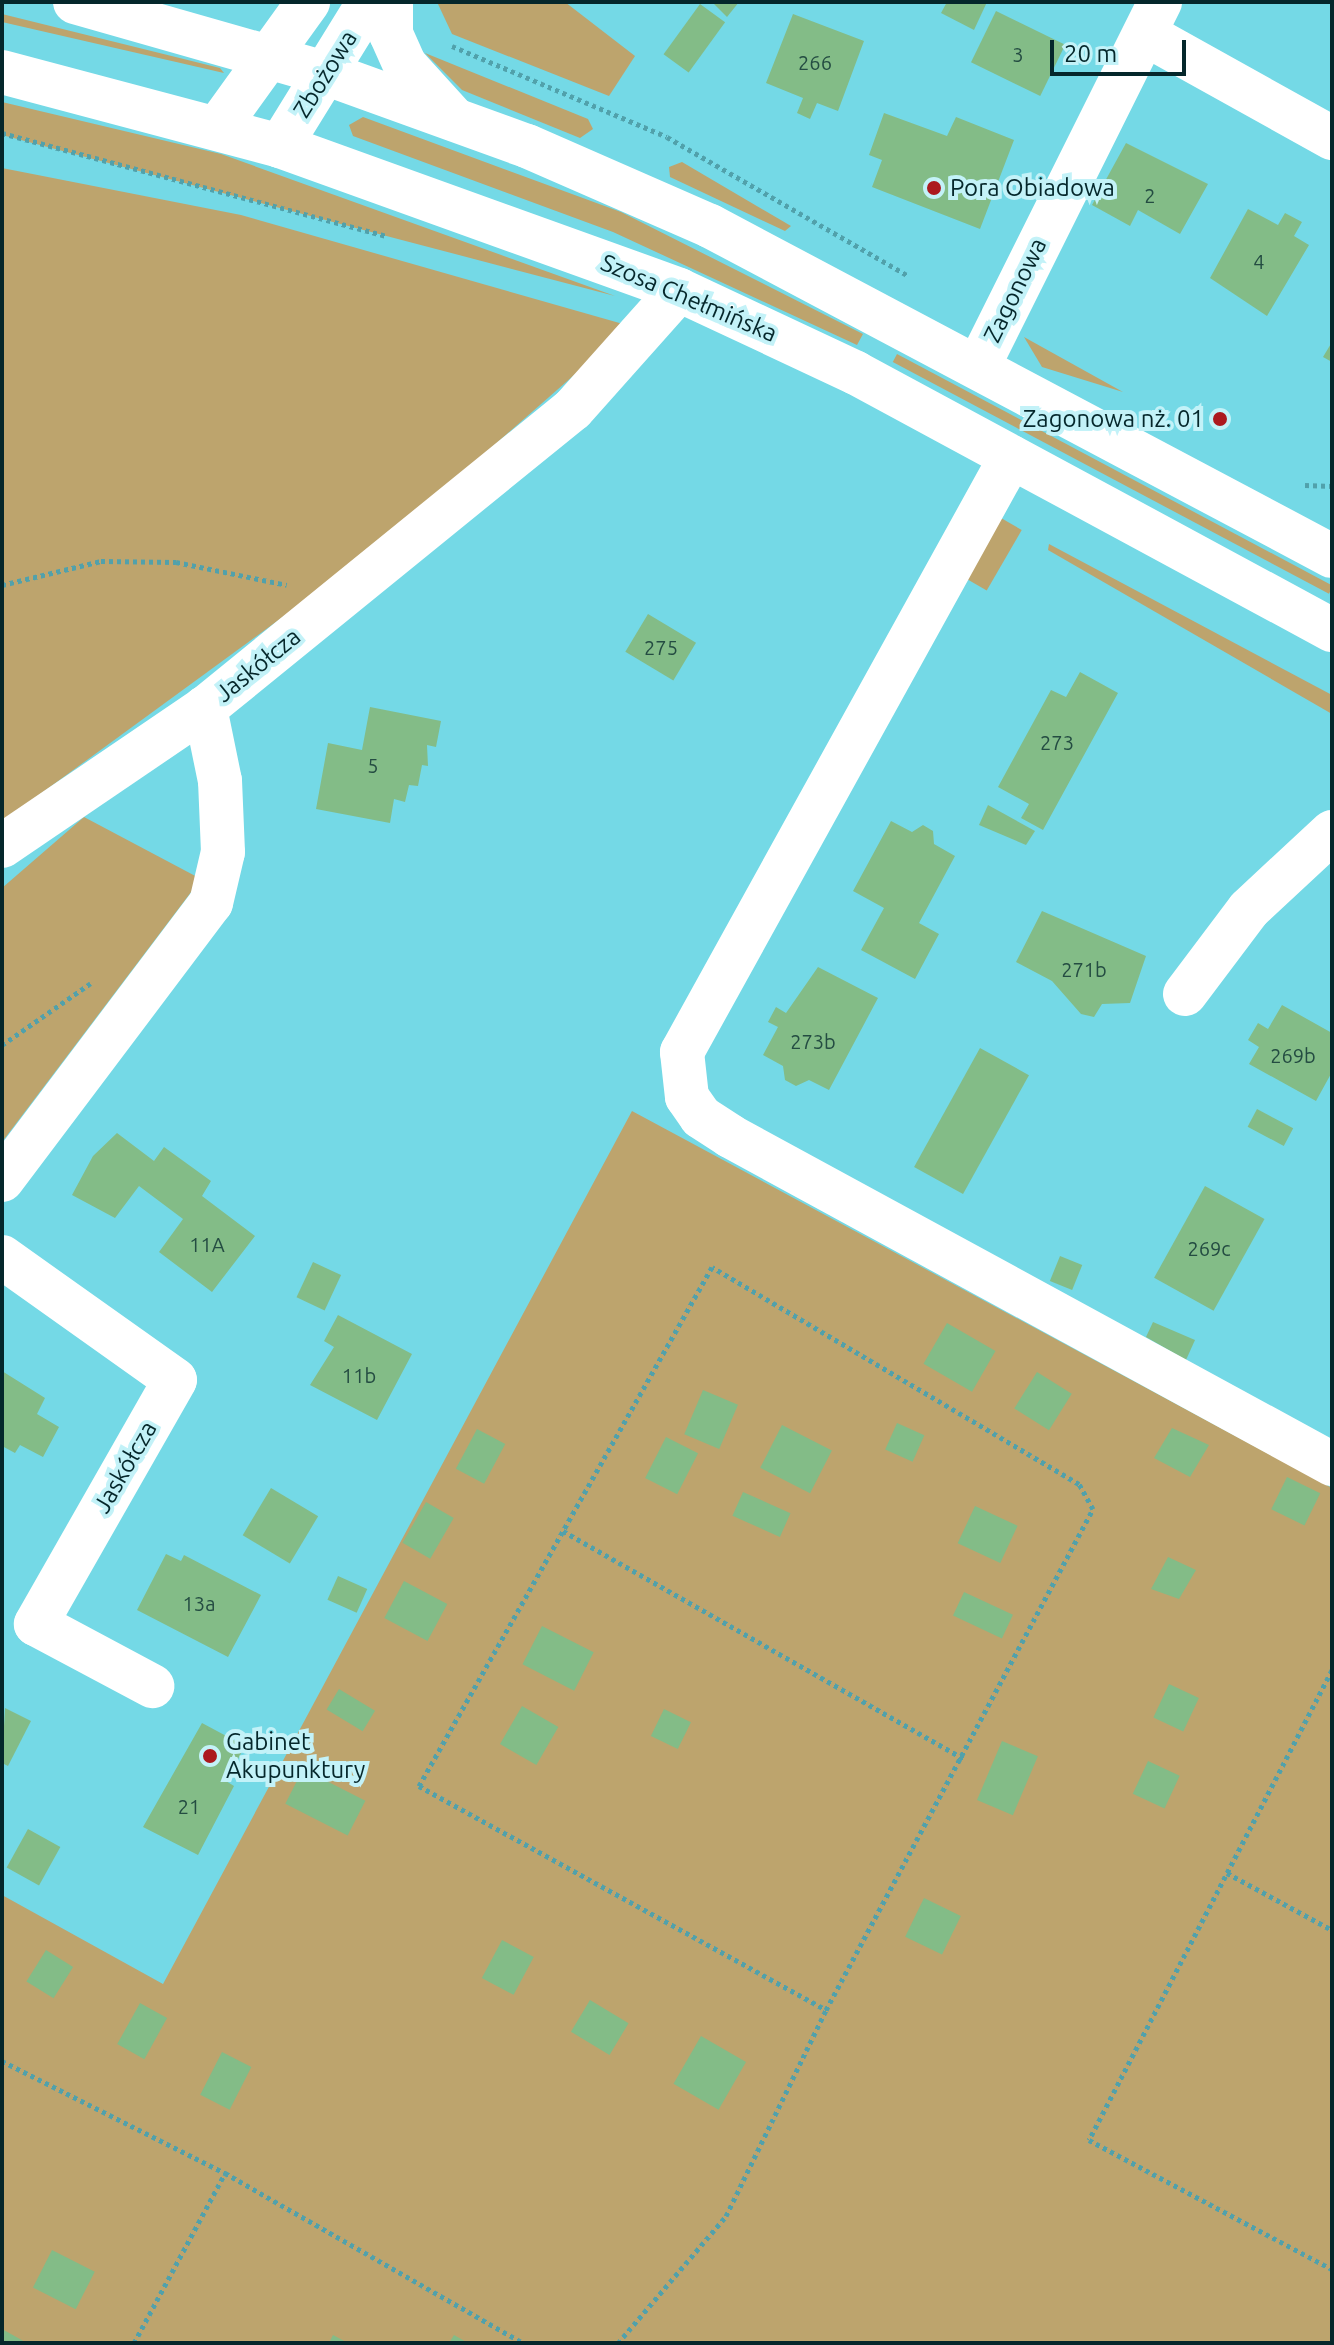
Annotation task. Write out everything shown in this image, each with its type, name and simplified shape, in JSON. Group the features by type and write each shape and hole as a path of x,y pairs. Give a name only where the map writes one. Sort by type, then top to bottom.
{"street":[{"path":"75,2 325,73 454,119 710,226 979,365 1332,556"},
{"path":"218,127 308,2"},
{"name":"Zbożowa","path":"280,146 369,2"},
{"name":"Zbożowa","path":"391,2 391,34 405,65 454,119"},
{"path":"1153,18 1332,138"},
{"name":"Zagonowa","path":"979,365 1153,18"},
{"name":"Szosa Chełmińska","path":"2,72 218,127 280,146 679,290 1011,457 1332,630"},
{"name":"Jaskółcza","path":"2,1180 211,903 223,852 220,781 205,708 573,409 679,290"},
{"path":"1011,457 682,1052 687,1097 701,1117 730,1136 1332,1464"},
{"path":"2,846 205,708"},
{"path":"1185,994 1241,918 1332,832"},
{"name":"Jaskółcza","path":"2,1257 175,1380 36,1624 152,1686"}],"path":[{"path":"2,133 399,240"},
{"path":"1305,485 1332,486"},
{"path":"2,585 101,561 176,562 343,597"},
{"path":"2,1045 105,973"},
{"path":"618,2343 726,2216 826,2010 1092,1519 1091,1499 1079,1484 712,1267 419,1786 826,2010"},
{"path":"563,1531 964,1759"},
{"path":"1332,1670 1089,2140 1332,2269"},
{"path":"1227,1873 1332,1930"},
{"path":"2,2061 225,2173 523,2343"},
{"path":"134,2343 225,2173"}],"shaded area":[{"path":"437,2 565,2 635,56 609,96 452,34"},
{"path":"2,14 220,68 224,73 2,22"},
{"path":"425,53 588,119 593,129 580,138 462,90"},
{"path":"2,102 221,154 615,296 2,135"},
{"path":"363,117 621,212 863,334 857,345 613,232 353,136 349,125"},
{"path":"682,162 791,226 785,231 670,177 669,167"},
{"path":"2,168 241,215 630,326 376,549 2,822"},
{"path":"1024,337 1123,392 1042,367"},
{"path":"897,354 1332,585 1329,594 893,362"},
{"path":"994,514 1022,530 987,591 959,575"},
{"path":"1049,544 1332,695 1332,714 1048,550"},
{"path":"84,817 201,879 2,1142 2,888"},
{"path":"632,1111 1332,1488 1332,2343 2,2343 2,1895 163,1984"}],"building":[{"path":"712,2 739,2 727,17"},
{"path":"947,2 987,2 974,30 941,13"},
{"path":"700,4 725,22 689,72 664,54"},
{"path":"996,11 1065,45 1040,96 971,62"},
{"path":"793,14 864,41 838,111 817,103 810,119 797,113 803,98 766,83"},
{"path":"884,113 947,136 956,117 1014,140 980,229 872,187 882,160 869,155"},
{"path":"1126,143 1208,184 1180,234 1138,210 1130,226 1092,205"},
{"path":"1248,209 1278,225 1285,213 1302,222 1294,236 1309,245 1267,316 1210,278"},
{"path":"1332,342 1332,362 1323,357"},
{"path":"648,614 696,643 673,681 625,652"},
{"path":"1080,672 1118,693 1043,830 1021,818 1029,804 998,787 1051,690 1066,697"},
{"path":"370,707 441,721 436,747 427,745 428,766 422,765 418,786 409,785 405,802 394,799 390,823 316,809 328,743 362,750"},
{"path":"988,805 1035,831 1026,845 979,825"},
{"path":"891,821 912,832 923,825 933,831 934,844 955,856 919,923 939,934 915,979 861,950 884,908 853,891"},
{"path":"1042,911 1146,956 1130,1003 1102,1004 1094,1017 1081,1014 1052,981 1016,962"},
{"path":"818,967 878,998 829,1090 809,1080 796,1086 785,1080 783,1066 763,1055 778,1027 768,1022 776,1007 786,1013"},
{"path":"1282,1005 1332,1033 1332,1072 1316,1101 1249,1064 1259,1047 1248,1040 1258,1023 1268,1029"},
{"path":"980,1048 1029,1075 963,1194 914,1167"},
{"path":"1257,1109 1293,1128 1284,1146 1248,1127"},
{"path":"117,1133 154,1161 164,1147 211,1181 202,1196 255,1236 212,1292 159,1252 183,1219 139,1186 115,1218 72,1195 93,1156"},
{"path":"1205,1186 1264,1219 1214,1311 1154,1278"},
{"path":"1060,1256 1082,1265 1072,1290 1050,1281"},
{"path":"313,1262 341,1275 325,1310 297,1297"},
{"path":"338,1315 412,1354 377,1420 310,1385 334,1347 324,1341"},
{"path":"1153,1322 1195,1340 1186,1360 1146,1337"},
{"path":"947,1323 995,1351 972,1392 924,1364"},
{"path":"2,1371 45,1398 37,1414 59,1427 43,1457 20,1445 15,1453 2,1446"},
{"path":"1037,1372 1072,1394 1049,1430 1014,1408"},
{"path":"703,1390 738,1405 719,1449 684,1434"},
{"path":"897,1423 924,1435 913,1462 885,1449"},
{"path":"782,1425 832,1450 810,1493 760,1468"},
{"path":"1172,1428 1209,1445 1190,1477 1154,1458"},
{"path":"477,1429 505,1444 484,1484 456,1469"},
{"path":"666,1437 698,1453 677,1494 645,1478"},
{"path":"1287,1477 1320,1493 1304,1526 1271,1509"},
{"path":"271,1488 318,1516 290,1563 243,1535"},
{"path":"743,1492 791,1513 780,1537 732,1516"},
{"path":"426,1502 454,1518 430,1559 402,1543"},
{"path":"975,1506 1018,1526 1000,1563 958,1543"},
{"path":"166,1554 181,1561 184,1555 261,1595 228,1657 137,1610"},
{"path":"1168,1557 1196,1570 1179,1599 1151,1589"},
{"path":"338,1576 367,1589 357,1613 327,1600"},
{"path":"404,1581 447,1604 428,1641 384,1618"},
{"path":"964,1592 1013,1615 1002,1638 953,1616"},
{"path":"542,1626 594,1652 574,1691 522,1664"},
{"path":"1169,1684 1199,1698 1183,1731 1153,1718"},
{"path":"339,1689 375,1711 363,1731 327,1710"},
{"path":"522,1706 558,1727 536,1765 500,1744"},
{"path":"5,1708 31,1721 8,1766 2,1763"},
{"path":"664,1709 691,1722 678,1749 651,1736"},
{"path":"202,1723 245,1746 226,1781 234,1786 198,1855 143,1827"},
{"path":"1002,1741 1038,1756 1013,1815 977,1800"},
{"path":"1148,1761 1180,1776 1165,1808 1133,1794"},
{"path":"303,1769 365,1801 348,1836 285,1804"},
{"path":"28,1829 60,1847 39,1885 7,1867"},
{"path":"924,1898 961,1916 942,1955 905,1937"},
{"path":"502,1940 534,1957 514,1995 482,1978"},
{"path":"46,1950 73,1967 54,1998 26,1981"},
{"path":"590,2000 629,2023 610,2055 571,2032"},
{"path":"140,2003 167,2018 144,2059 117,2044"},
{"path":"701,2036 746,2062 719,2110 674,2084"},
{"path":"222,2052 251,2067 230,2110 200,2095"},
{"path":"52,2250 95,2272 76,2309 33,2287"},
{"path":"2,2329 27,2343 2,2343"},
{"path":"333,2335 348,2343 329,2343"},
{"path":"454,2335 468,2343 449,2343"}],"place":[{"name":"Pora Obiadowa","path":"934,188"},
{"name":"Zagonowa nż. 01","path":"1220,419"},
{"name":"Gabinet Akupunktury","path":"210,1756"}]}
